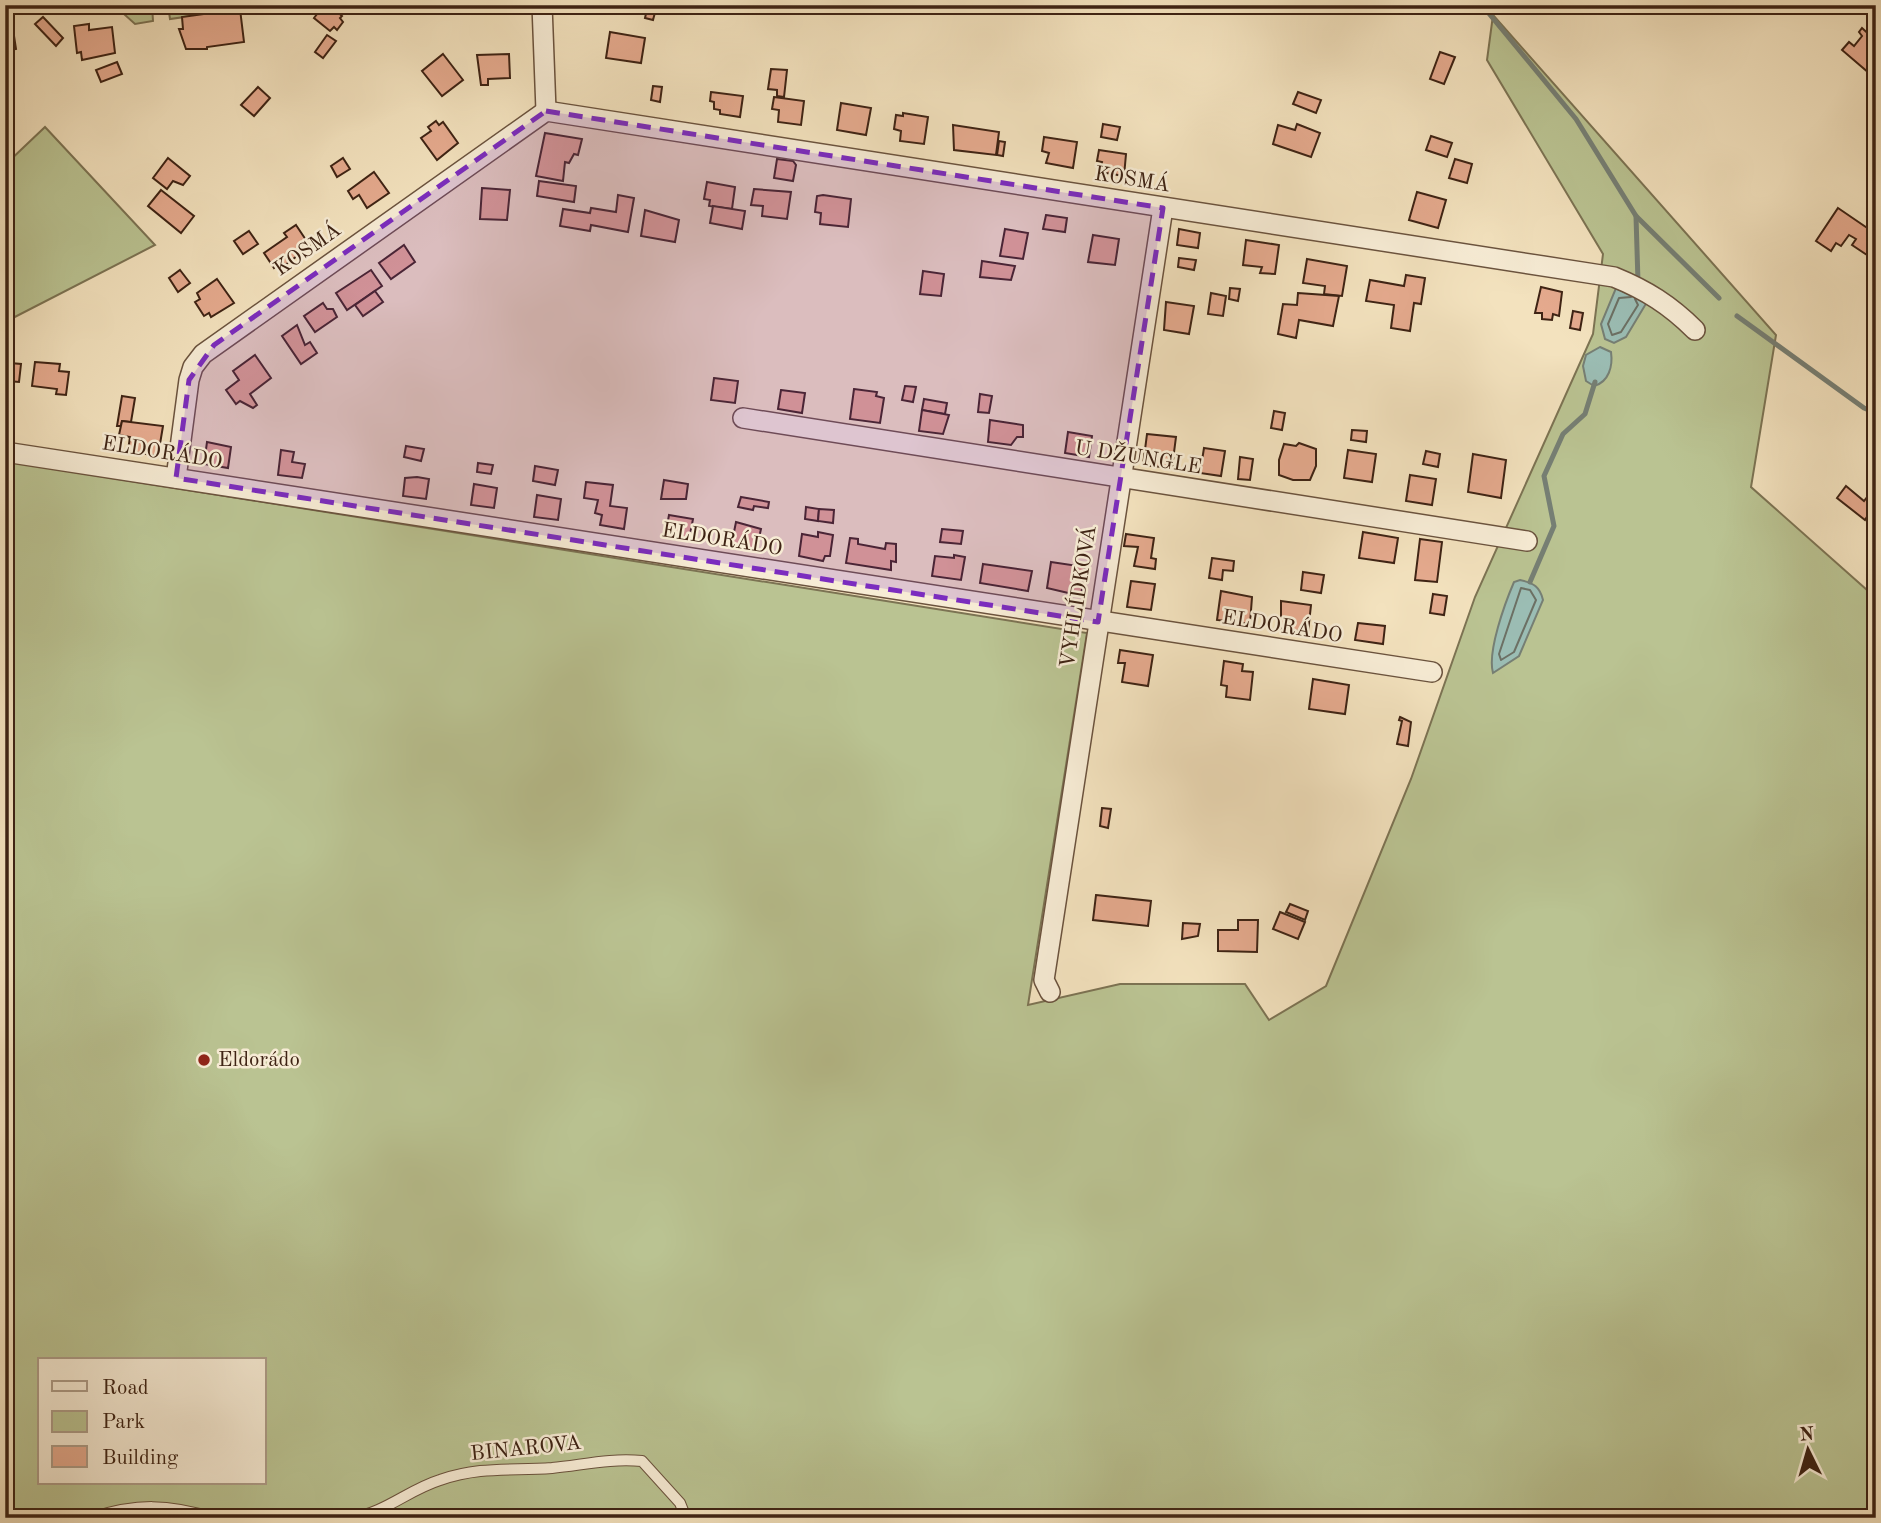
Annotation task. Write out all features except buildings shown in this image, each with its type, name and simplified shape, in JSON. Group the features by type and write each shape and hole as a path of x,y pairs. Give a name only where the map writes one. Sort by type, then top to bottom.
{"street":[{"path":"542,5 546,111"},
{"name":"KOSMÁ","path":"176,478 189,380 193,367 203,354 546,111 1614,276 1645,289 1676,311 1695,330"},
{"name":"VYHLÍDKOVÁ","path":"1050,992 1044,980 1163,208"},
{"name":"U DŽUNGLE","path":"743,418 1527,541"},
{"name":"ELDORÁDO","path":"5,452 1432,673"}],"lane":[{"name":"BINAROVA","path":"352,1518 371,1515 438,1480 471,1472 493,1467 550,1468 612,1458 642,1461 680,1503 686,1518"},
{"path":"91,1518 119,1509 177,1506 214,1518"}],"highlighted area":[{"path":"546,111 1163,208 1098,622 176,478 189,380 214,345"}],"green space":[{"path":"114,5 152,5 153,21 135,24"},
{"path":"168,5 244,5 240,9 170,19"},
{"path":"1493,15 1776,335 1751,487 1876,598 1876,1518 5,1518 5,461 1087,633 1028,1005 1120,984 1245,984 1269,1020 1326,986 1411,779 1475,597 1593,334 1603,254 1487,60"},
{"path":"45,127 155,245 5,322 5,165"}],"water":[{"path":"1616,288 1647,302 1626,337 1614,343 1605,339 1601,324"},
{"path":"1600,347 1611,352 1611,363 1609,373 1603,381 1594,386 1586,381 1583,366 1586,355"},
{"path":"1520,580 1536,586 1543,600 1519,656 1493,673 1492,653 1498,628 1514,582"}],"waterway":[{"path":"1482,5 1576,119 1636,216 1719,298"},
{"path":"1636,216 1638,282"},
{"path":"1737,316 1864,408 1876,413"},
{"path":"1530,582 1554,526 1544,476 1563,434 1585,414 1595,382"}],"place":[{"name":"Eldorádo","path":"204,1060"}]}
